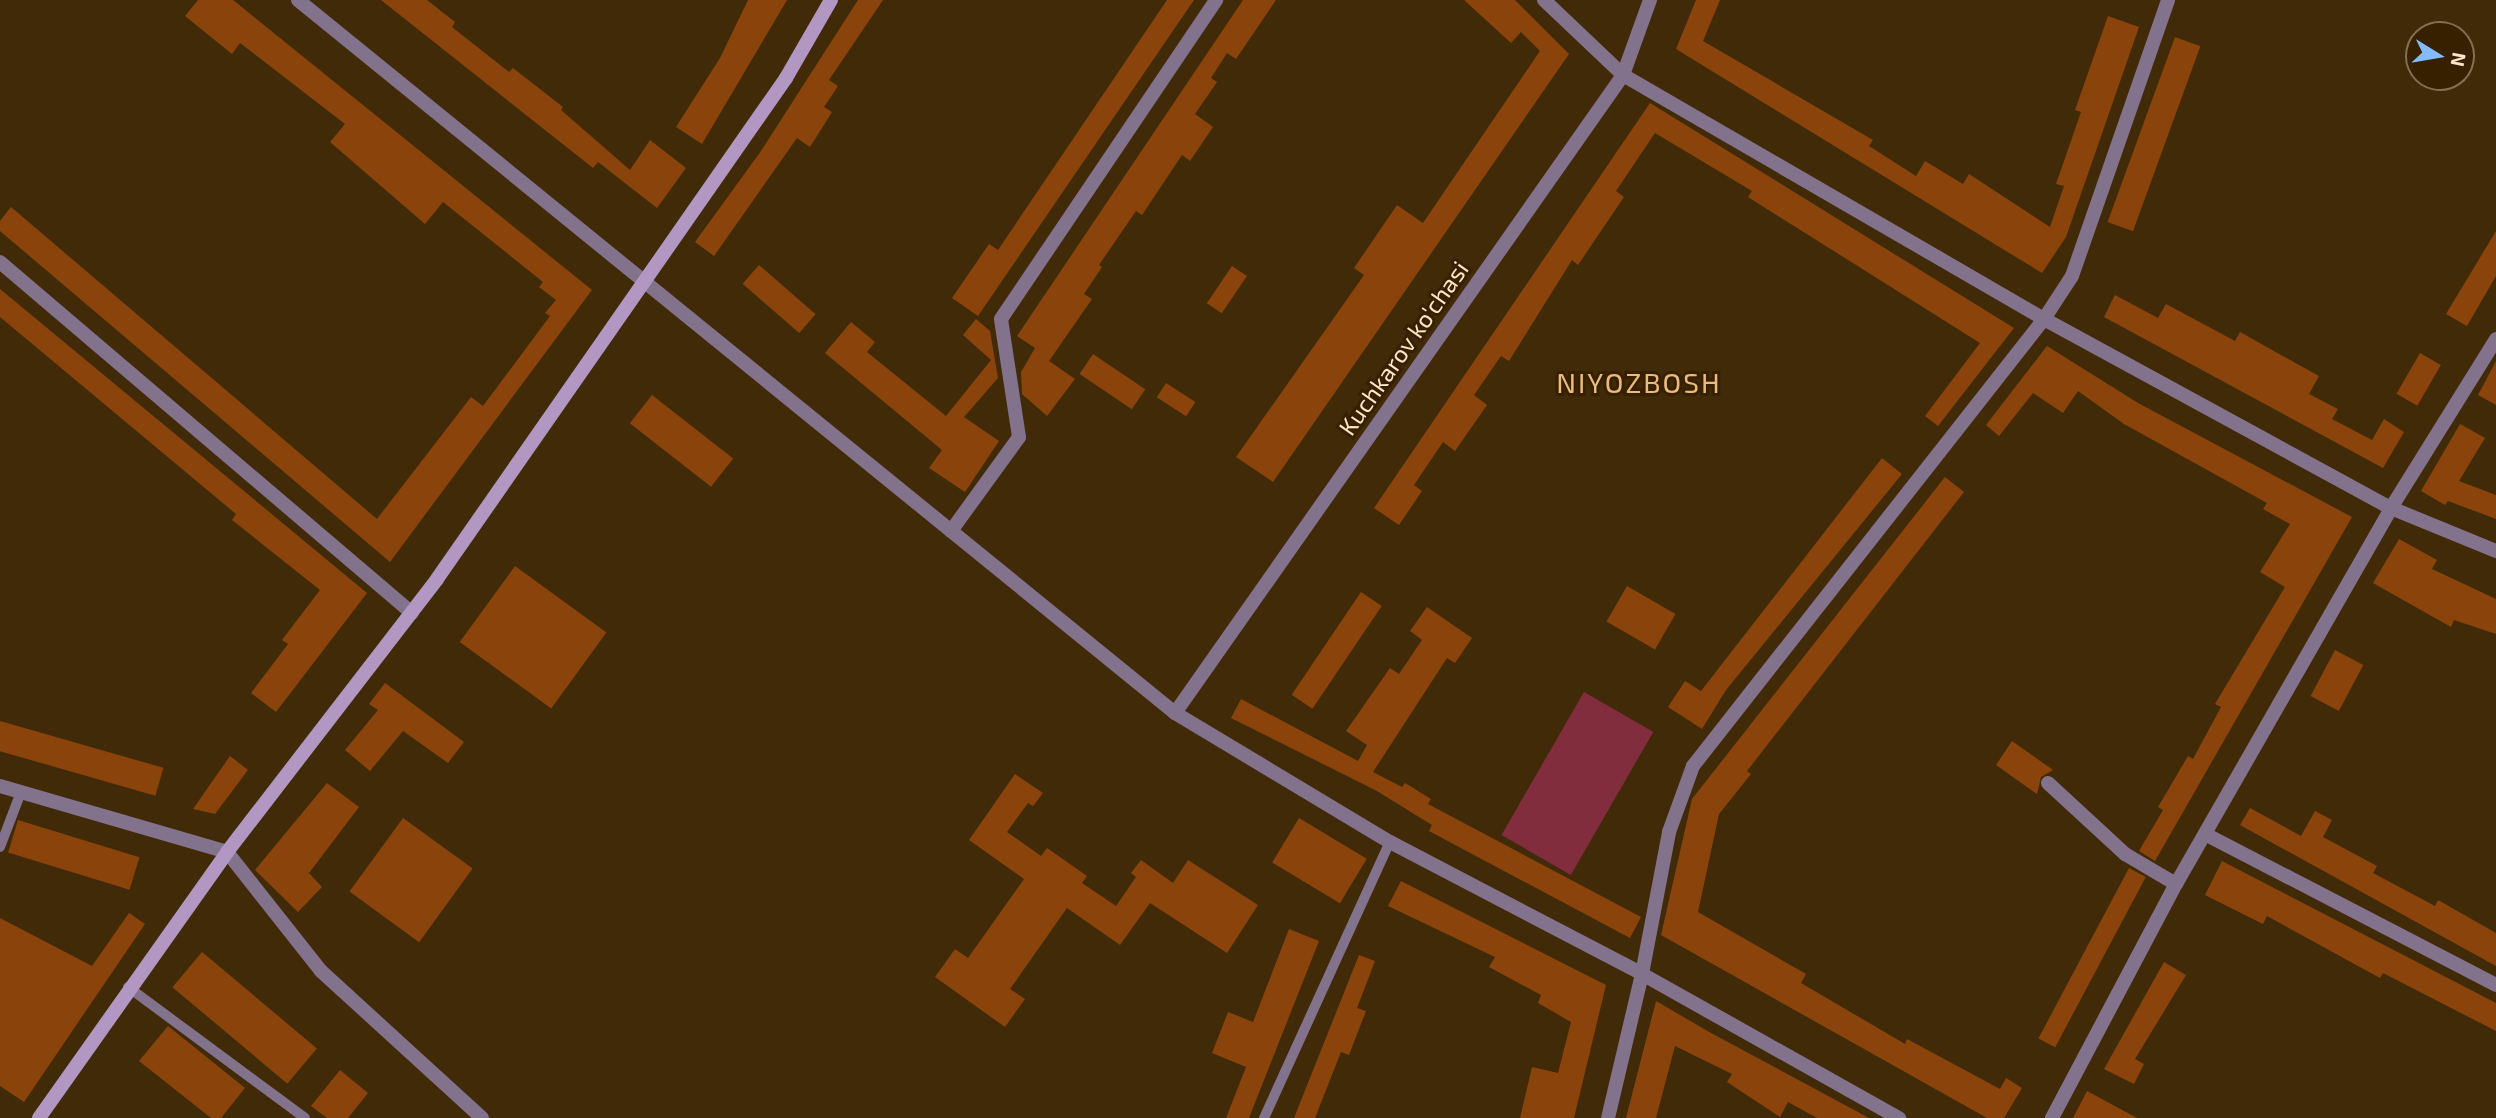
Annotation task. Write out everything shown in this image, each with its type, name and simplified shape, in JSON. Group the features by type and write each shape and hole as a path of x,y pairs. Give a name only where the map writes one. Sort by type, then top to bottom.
{"main road":[{"path":"38,1118 128,987 227,852 412,613 786,78 831,0"}],"street":[{"path":"298,0 645,278 1175,713 1390,842 1642,974 1899,1118"},
{"path":"951,531 1019,437 1000,319 1216,0"},
{"path":"1544,0 1623,75 2044,319 2391,508 2496,551"},
{"name":"Kuchkarov ko'chasi","path":"1175,713 1623,75 1650,0"},
{"path":"1608,1118 1642,974 1669,831 1693,766 2044,319 2072,276 2168,0"},
{"path":"0,262 412,613"},
{"path":"2052,1118 2176,884 2391,508 2496,339"},
{"path":"2048,783 2125,855 2176,884"},
{"path":"0,786 227,852 321,971 482,1118"},
{"path":"2205,834 2496,985"}],"lane":[{"path":"0,848 21,792"},
{"path":"1264,1118 1390,842"},
{"path":"128,987 305,1118"}],"shaded area":[{"path":"1584,692 1653,732 1571,875 1502,835"}],"building":[{"path":"198,0 233,0 592,290 390,562 0,231 0,221 11,207 377,519 471,397 483,406 550,316 545,313 556,300 539,287 543,282 443,202 425,224 330,142 345,124 240,43 232,54 185,16"},
{"path":"381,0 427,0 455,22 452,27 509,72 513,68 563,107 561,110 630,170 650,140 686,168 657,208 598,162 593,168"},
{"path":"748,0 787,0 702,144 676,127 720,58"},
{"path":"858,0 883,0 829,80 838,86 824,107 832,112 810,147 797,138 714,256 695,242 761,151"},
{"path":"1167,0 1194,0 978,316 952,298 989,244 998,250"},
{"path":"1243,0 1276,0 1236,59 1227,53 1211,78 1217,82 1195,114 1213,127 1190,161 1182,155 1142,215 1136,211 1099,265 1102,267 1084,294 1092,299 1049,361 1075,379 1047,416 1022,394 1021,372 1035,348 1017,336"},
{"path":"1464,0 1515,0 1569,54 1273,482 1236,457 1364,275 1354,268 1397,205 1423,223 1540,51 1521,32 1511,43"},
{"path":"1696,0 1720,0 1703,41 1873,140 1869,146 1916,176 1925,161 1963,184 1969,174 2050,227 2064,186 2056,184 2081,112 2075,110 2108,16 2139,27 2066,237 2042,273 1676,49"},
{"path":"2175,37 2200,46 2133,231 2108,222"},
{"path":"1650,103 2014,328 1938,426 1925,416 1980,343 1748,197 1752,191 1655,133 1616,191 1624,197 1578,265 1572,260 1509,361 1501,356 1474,395 1487,405 1455,451 1443,442 1414,485 1422,491 1399,525 1374,508"},
{"path":"2496,231 2496,276 2467,326 2446,314"},
{"path":"759,265 816,314 799,333 743,284"},
{"path":"1232,266 1247,276 1222,313 1207,303"},
{"path":"0,289 367,593 276,712 251,693 288,644 282,640 320,590 232,520 236,514 0,317"},
{"path":"2115,295 2158,318 2166,304 2235,341 2240,332 2319,376 2309,394 2338,409 2332,419 2372,440 2384,419 2404,432 2383,468 2104,317"},
{"path":"976,319 990,331 998,378 964,417 999,441 965,492 929,468 942,450 825,353 851,322 875,342 867,352 946,416 991,360 963,335"},
{"path":"2047,346 2138,403 2352,517 2155,861 2139,851 2163,810 2158,807 2188,756 2193,759 2221,707 2215,704 2285,587 2260,572 2290,524 2263,509 2267,503 2124,424 2078,391 2063,413 2033,393 1999,436 1986,425"},
{"path":"2420,353 2441,365 2417,406 2396,394"},
{"path":"1093,354 1145,389 1132,409 1080,374"},
{"path":"2496,361 2496,405 2478,395"},
{"path":"1166,383 1195,402 1186,416 1157,397"},
{"path":"652,395 733,458 711,487 630,423"},
{"path":"2460,424 2485,438 2459,481 2496,495 2496,519 2448,501 2445,505 2421,491"},
{"path":"1882,458 1902,474 1726,690 1702,729 1668,707 1685,681 1701,691"},
{"path":"1945,477 1964,492 1747,771 1751,774 1719,814 1698,912 1806,974 1801,983 1905,1044 1907,1039 2000,1089 2006,1078 2022,1088 2004,1118 1987,1118 1661,935 1692,799"},
{"path":"2399,539 2437,560 2432,569 2496,599 2496,634 2454,620 2451,627 2373,583"},
{"path":"515,566 606,632 551,708 460,642"},
{"path":"1627,586 1675,614 1655,650 1606,622"},
{"path":"1361,592 1382,606 1312,709 1292,695"},
{"path":"1427,607 1472,638 1455,663 1447,658 1373,772 1402,787 1405,783 1431,799 1428,804 1641,917 1630,938 1429,831 1432,825 1377,791 1231,718 1241,699 1358,761 1367,745 1346,731 1390,668 1399,674 1422,640 1410,631"},
{"path":"2335,650 2363,665 2339,711 2311,696"},
{"path":"385,683 464,742 448,763 403,731 370,771 345,750 378,710 369,704"},
{"path":"0,721 163,768 155,796 0,751"},
{"path":"2012,741 2053,770 2041,777 2037,794 1996,765"},
{"path":"230,756 248,770 215,814 193,809"},
{"path":"1015,774 1043,793 1033,806 1028,803 1007,832 1041,856 1047,848 1087,876 1082,883 1116,906 1136,877 1131,873 1141,860 1173,883 1188,860 1258,905 1227,953 1150,903 1120,945 1067,908 1010,989 1025,999 1005,1027 935,977 955,949 968,958 1024,879 969,840"},
{"path":"327,783 359,807 309,873 322,887 298,912 255,870"},
{"path":"2250,808 2301,836 2315,811 2332,820 2323,837 2377,866 2373,873 2435,906 2438,900 2496,933 2496,966 2240,825"},
{"path":"403,818 473,869 419,942 350,892"},
{"path":"1299,818 1367,859 1340,903 1272,863"},
{"path":"18,820 139,857 130,890 8,853"},
{"path":"2222,861 2496,1003 2496,1031 2383,973 2380,978 2267,916 2263,924 2205,895"},
{"path":"2129,868 2146,877 2055,1047 2038,1038"},
{"path":"1401,881 1606,985 1574,1118 1520,1118 1532,1067 1558,1073 1571,1022 1538,1003 1541,995 1489,967 1495,957 1388,906"},
{"path":"129,913 145,924 24,1102 0,1086 0,918 92,966"},
{"path":"1289,929 1319,941 1249,1118 1226,1118 1246,1067 1212,1053 1228,1012 1253,1022"},
{"path":"202,952 317,1048 287,1084 172,987"},
{"path":"1359,955 1375,961 1357,1008 1366,1011 1349,1055 1341,1052 1315,1118 1294,1118"},
{"path":"2164,962 2186,975 2135,1059 2144,1064 2134,1084 2104,1069"},
{"path":"1656,1001 1869,1118 1817,1118 1788,1102 1780,1117 1727,1082 1732,1074 1675,1046 1656,1118 1626,1118"},
{"path":"168,1026 245,1088 221,1118 211,1118 139,1061"},
{"path":"340,1070 368,1093 348,1118 327,1118 311,1106"},
{"path":"2087,1091 2137,1118 2073,1118"}],"district":[{"name":"NIYOZBOSH","path":"1639,382"}]}
